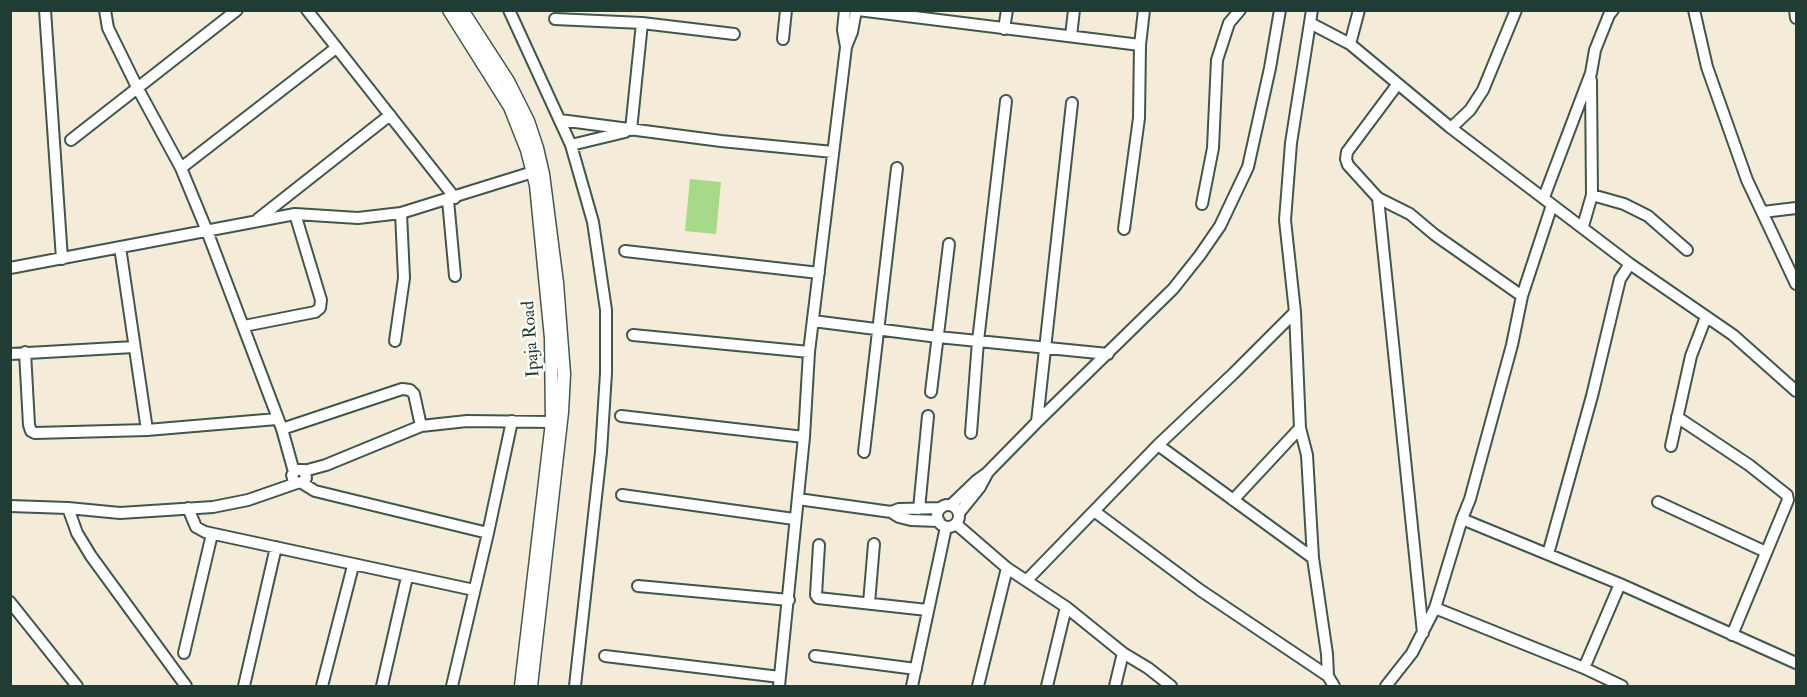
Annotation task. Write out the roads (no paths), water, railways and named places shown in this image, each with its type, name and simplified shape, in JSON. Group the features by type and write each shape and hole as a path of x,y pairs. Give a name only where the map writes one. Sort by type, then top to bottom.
{"main road":[{"name":"Ipaja Road","path":"449,10 510,107 527,150 536,185 564,374 562,412 531,687"},
{"name":"Ipaja Road","path":"462,10 508,81 528,121 543,174 554,259 557,338 552,422 521,687"}],"street":[{"path":"45,10 62,259"},
{"path":"105,10 108,28 181,168 244,326 300,476 315,492 488,533"},
{"path":"71,140 237,10"},
{"path":"308,10 452,199 455,276"},
{"path":"509,10 572,145 593,222 606,310 606,373 601,452 574,687"},
{"path":"783,39 786,10"},
{"path":"845,10 843,30 846,47"},
{"path":"605,656 779,682 804,437 809,352 846,47 857,10 939,15 1004,29 1140,45"},
{"path":"1004,29 1007,10"},
{"path":"1071,36 1074,10"},
{"path":"1124,229 1139,118 1140,45 1144,10"},
{"path":"1202,204 1213,148 1217,60 1229,23 1240,10"},
{"path":"912,687 949,516 976,481 987,474 1173,289 1220,226 1248,167 1280,10"},
{"path":"1312,10 1291,143 1285,220 1295,312 1300,428 1307,455 1313,558 1328,654 1328,676"},
{"path":"1350,44 1359,10"},
{"path":"1451,128 1470,110 1483,90 1516,10"},
{"path":"1694,10 1707,67 1747,180 1797,284"},
{"path":"1794,10 1797,18"},
{"path":"1583,226 1592,195 1591,74 1595,50 1607,12"},
{"path":"555,19 642,23 734,34"},
{"path":"631,130 642,23"},
{"path":"1310,23 1350,44 1451,128 1552,205 1583,226 1630,264 1733,335 1797,391"},
{"path":"181,168 336,48"},
{"path":"1544,197 1591,74"},
{"path":"1397,84 1347,152 1348,165 1378,198 1410,214 1435,235 1522,296"},
{"path":"971,433 978,341 1006,101"},
{"path":"1037,422 1072,103"},
{"path":"255,222 390,115"},
{"path":"560,120 833,152"},
{"path":"572,145 631,130"},
{"path":"864,452 897,168"},
{"path":"10,268 295,214 358,219 401,213 533,172"},
{"path":"1592,195 1624,204 1648,216 1687,250"},
{"path":"1378,198 1423,633"},
{"path":"1386,687 1412,653 1435,608 1470,499 1509,356 1522,296 1552,205"},
{"path":"1763,212 1797,208"},
{"path":"395,341 404,278 401,213"},
{"path":"244,326 315,312 320,308 321,300 295,214"},
{"path":"931,392 949,244"},
{"path":"120,247 147,430"},
{"path":"625,251 819,273"},
{"path":"1548,554 1592,396 1620,279 1630,264"},
{"path":"1027,580 1158,445 1295,312"},
{"path":"1671,446 1690,356 1706,317"},
{"path":"813,321 938,337 1108,354"},
{"path":"633,335 809,352"},
{"path":"10,354 134,347"},
{"path":"26,352 29,425 35,434 280,424 402,389 410,390 414,394 421,426"},
{"path":"621,416 804,437"},
{"path":"919,509 928,416"},
{"path":"1677,417 1749,465 1785,492 1788,500 1732,635"},
{"path":"10,506 120,513 231,504 271,491 300,476 421,426 467,421 552,422"},
{"path":"452,687 512,421"},
{"path":"1233,500 1300,428"},
{"path":"1158,445 1313,558"},
{"path":"622,495 794,519"},
{"path":"798,499 891,512 911,520 949,516"},
{"path":"1658,502 1766,552"},
{"path":"68,508 77,533 91,556 186,687"},
{"path":"188,508 196,527 212,534 353,566 474,590"},
{"path":"891,512 899,509 919,509 949,516 1007,568 1066,607 1123,653 1148,668 1171,687"},
{"path":"1094,511 1200,590 1328,676 1334,687"},
{"path":"1462,519 1620,584 1797,663"},
{"path":"184,652 212,534"},
{"path":"868,603 874,544"},
{"path":"819,545 816,595 822,599 927,610"},
{"path":"244,687 276,547"},
{"path":"322,687 353,566"},
{"path":"978,687 1007,568"},
{"path":"382,687 407,577"},
{"path":"1584,668 1620,584"},
{"path":"638,586 789,600"},
{"path":"10,602 77,687"},
{"path":"1047,687 1066,607"},
{"path":"1435,608 1584,668 1622,687"},
{"path":"1115,687 1123,653"},
{"path":"815,656 916,669"}]}
